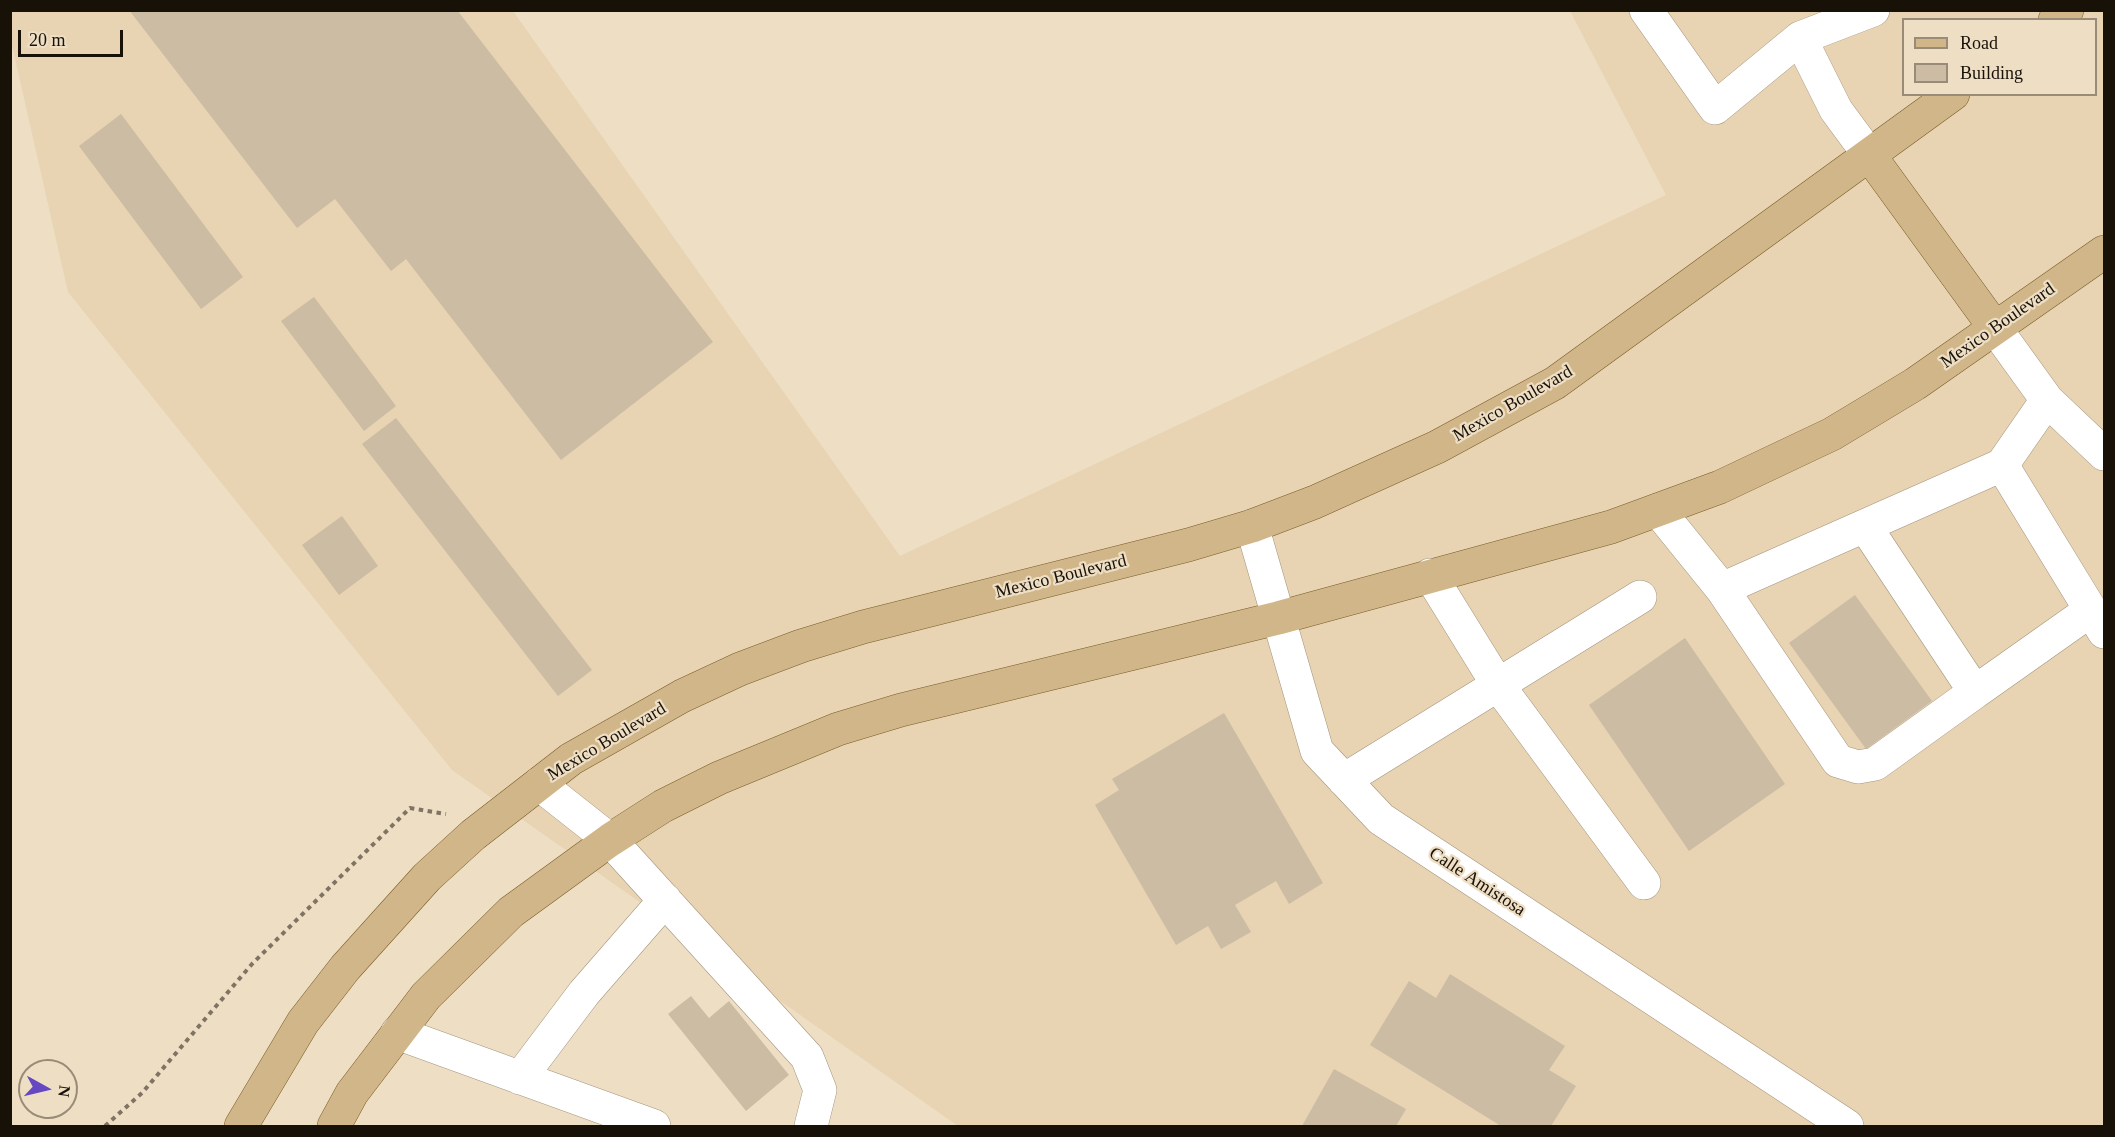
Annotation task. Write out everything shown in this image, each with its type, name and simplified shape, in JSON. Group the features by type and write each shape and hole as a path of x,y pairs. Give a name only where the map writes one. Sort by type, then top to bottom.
{"main road":[{"name":"Mexico Boulevard","path":"241,1126 303,1022 345,968 427,877 491,822 571,759 682,696 740,669 801,646 863,627 1188,545 1252,526 1315,502 1437,447 1556,383 1950,96"},
{"path":"1870,156 1995,328"},
{"name":"Mexico Boulevard","path":"334,1126 352,1093 426,996 511,912 610,840 663,806 719,778 838,729 901,710 1278,618 1430,575 1611,528 1720,487 1832,434 1915,384 2104,252"}],"street":[{"path":"1646,10 1715,108 1800,39 1873,10"},
{"path":"1800,39 1836,110 1870,156"},
{"path":"1995,328 2047,400 2104,454"},
{"path":"1722,590 2002,465 2047,400"},
{"path":"1658,510 1722,590 1838,761 1858,767 1875,764 1975,692 2098,621 2002,465"},
{"name":"Calle Amistosa","path":"1252,526 1317,751 1381,819 1847,1126"},
{"path":"1865,526 1975,692"},
{"path":"1430,575 1498,685 1644,883"},
{"path":"1344,780 1641,597"},
{"path":"539,784 610,840 807,1057 820,1090 811,1126"},
{"path":"520,1078 584,993 665,900"},
{"path":"397,1033 654,1126"}],"path":[{"path":"105,1126 142,1093 252,964 410,808 491,822"}],"shaded area":[{"path":"10,11 513,11 900,556 1666,195 1570,11 2104,11 2104,1126 958,1126 452,770 68,292 11,41"}],"building":[{"path":"129,10 457,10 713,342 561,460 406,259 391,271 335,199 297,228"},
{"path":"121,114 243,277 201,309 79,146"},
{"path":"314,297 396,406 364,431 281,321"},
{"path":"396,418 592,670 558,696 362,444"},
{"path":"342,516 378,566 339,595 302,545"},
{"path":"1855,595 1932,701 1866,749 1789,643"},
{"path":"1685,638 1785,784 1689,851 1589,705"},
{"path":"1224,713 1323,883 1289,904 1276,881 1235,905 1251,932 1221,949 1208,926 1176,945 1095,805 1119,790 1112,779"},
{"path":"1450,974 1565,1046 1549,1070 1576,1086 1551,1126 1501,1126 1370,1045 1409,981 1436,998"},
{"path":"691,996 709,1018 729,1001 789,1075 746,1111 668,1014"},
{"path":"1334,1069 1406,1109 1396,1126 1302,1126"}]}
